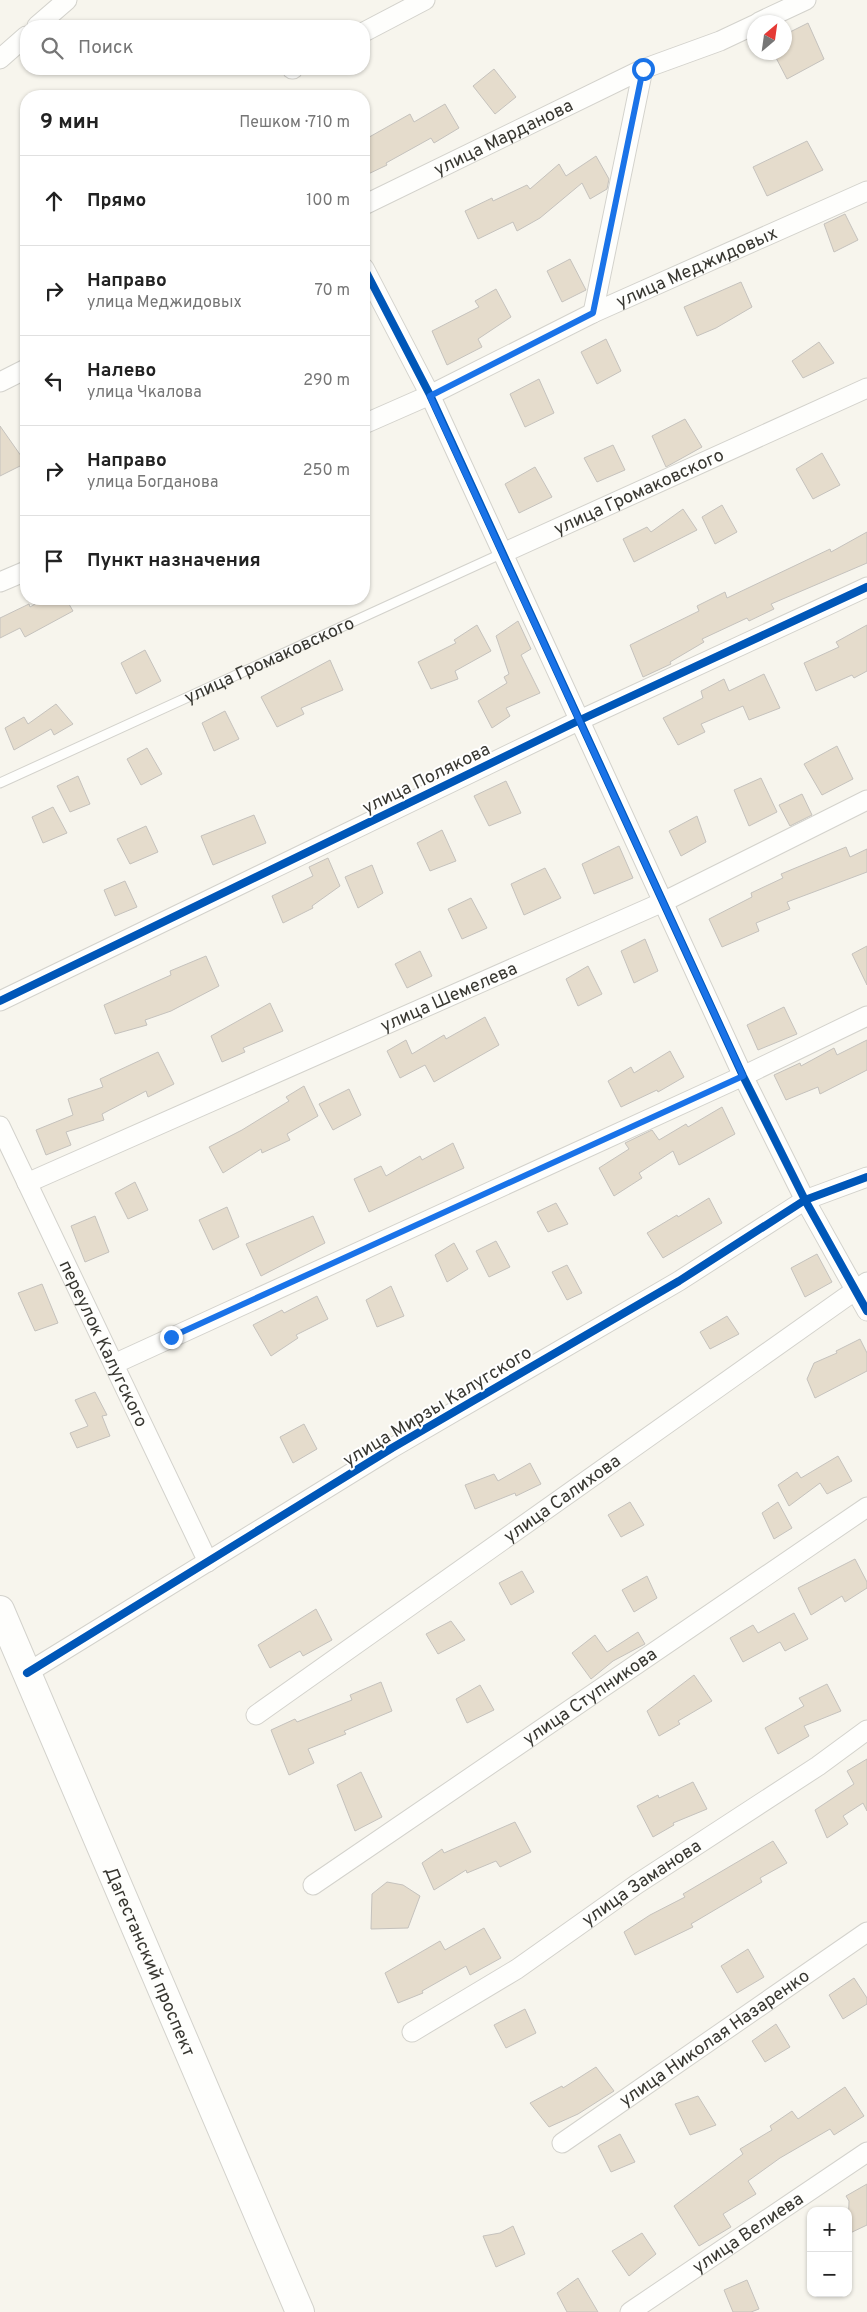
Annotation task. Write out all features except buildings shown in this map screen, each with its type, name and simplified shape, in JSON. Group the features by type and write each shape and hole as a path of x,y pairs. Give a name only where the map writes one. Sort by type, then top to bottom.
{"highway":[{"name":"Дагестанский проспект","path":"0,1610 300,2312"}],"street":[{"path":"44,20 67,0"},
{"path":"370,29 425,0"},
{"path":"774,15 806,0"},
{"name":"улица Марданова","path":"370,201 643,69 720,41 747,28"},
{"path":"0,59 20,41"},
{"path":"593,313 643,69"},
{"name":"улица Меджидовых","path":"370,421 430,396 593,313 867,191"},
{"path":"370,280 430,396 743,1076 805,1200 861,1286 867,1311"},
{"path":"0,382 20,372"},
{"name":"улица Громаковского","path":"503,553 867,388"},
{"path":"0,582 20,574"},
{"name":"улица Полякова","path":"0,1001 580,720 867,587"},
{"name":"улица Шемелева","path":"27,1183 663,902 867,800"},
{"path":"114,1364 743,1076 867,1016"},
{"name":"переулок Калугского","path":"0,1126 208,1562"},
{"name":"улица Мирзы Калугского","path":"27,1673 392,1448 679,1281 805,1200 867,1177"},
{"name":"улица Салихова","path":"256,1714 861,1286"},
{"name":"улица Ступникова","path":"313,1885 867,1507"},
{"name":"улица Заманова","path":"412,2032 517,1969 637,1884 818,1766 867,1730"},
{"name":"улица Николая Назаренко","path":"562,2143 867,1932"},
{"name":"улица Велиева","path":"630,2312 867,2152"}],"lane":[{"name":"улица Громаковского","path":"0,784 503,553"}],"cycle path":[{"path":"370,280 430,395 743,1076 805,1200 867,1311"},
{"path":"0,1001 580,720 867,587"},
{"path":"27,1673 392,1448 679,1281 805,1200 867,1177"}],"route":[{"path":"171,1337 743,1076 430,396 593,313 643,69"}]}
